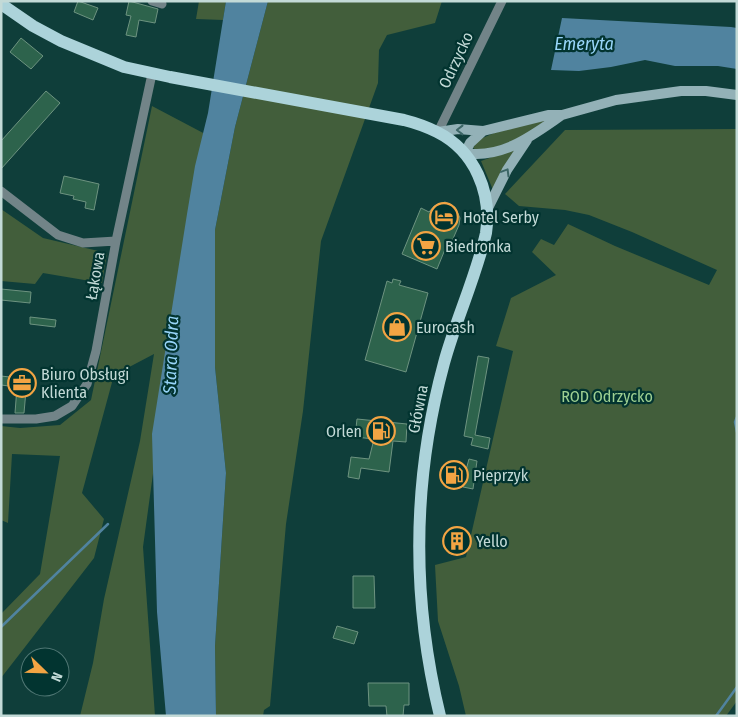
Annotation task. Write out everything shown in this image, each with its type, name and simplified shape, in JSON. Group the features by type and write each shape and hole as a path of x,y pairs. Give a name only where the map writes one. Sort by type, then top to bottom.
{"main road":[{"name":"Główna","path":"1,4 39,30 71,46 124,67 152,74 404,120 438,132 466,154 481,178 488,208 488,223 484,244 444,364 431,421 421,494 419,524 420,591 428,662 440,716"},
{"path":"438,132 458,129 483,131 548,115 562,115 616,100 681,91 706,91 737,95"},
{"path":"483,131 470,143 466,154 483,155 495,152 529,138 562,115"},
{"path":"488,208 507,170 529,138"}],"street":[{"path":"152,1 162,4"},
{"name":"Odrzycko","path":"438,132 502,1"},
{"name":"Łąkowa","path":"1,419 36,419 55,416 65,412 72,406 88,384 152,74"},
{"path":"1,191 58,235 83,243 116,241"}],"green space":[{"path":"199,1 226,1 223,20 196,19"},
{"path":"268,1 442,1 435,23 387,35 379,50 378,83 321,241 303,411 286,524 270,706 264,710 263,716 216,716 215,646 226,473 215,367 215,230 235,127"},
{"path":"152,106 207,135 159,430 143,547 155,716 80,716 140,441 154,354 114,375 82,493 104,519 94,558 25,647 20,647 20,653 1,678 1,614 40,574 60,456 12,454 8,523 1,520 1,426 20,428 60,425 91,400"},
{"path":"550,118 526,135 508,143 480,152 473,148 478,140 494,133"},
{"name":"ROD Odrzycko","path":"737,129 737,701 726,716 466,716 459,686 438,621 435,565 466,557 513,351 496,346 511,298 556,275 532,252 541,239 554,245 568,224 615,246 709,285 717,270 589,215 565,210 519,206 505,194 565,130"},
{"path":"517,148 493,190 481,161"},
{"path":"1,209 43,238 107,253 102,283 43,273 35,284 1,281"}],"water":[{"name":"Stara Odra","path":"226,1 268,1 235,127 215,230 215,367 226,473 215,646 216,716 166,716 157,612 152,434 195,166 208,113"},
{"name":"Emeryta","path":"562,18 737,28 737,69 718,66 675,66 645,60 579,71 551,70"}],"building":[{"path":"78,1 98,8 93,20 74,12"},
{"path":"129,1 158,9 155,23 139,20 136,37 126,35 131,16 126,15"},
{"path":"21,38 43,56 31,69 10,52"},
{"path":"46,91 60,103 1,169 1,141"},
{"path":"64,176 99,184 94,210 85,208 86,202 73,199 74,196 60,193"},
{"path":"445,202 455,207 460,218 449,248 446,247 437,269 402,254 421,208 429,212 434,206"},
{"name":"Eurocash","path":"393,279 401,281 399,285 428,293 406,372 365,360 387,281 392,283"},
{"path":"1,289 31,292 30,303 1,300"},
{"path":"30,317 56,320 55,327 30,324"},
{"path":"478,356 489,358 475,435 490,438 488,449 471,445 473,438 464,436"},
{"path":"1,376 27,379 24,413 15,413 17,387 1,385"},
{"path":"357,419 407,424 406,442 393,441 389,472 361,468 359,479 348,477 351,457 369,459 374,439 355,437"},
{"path":"469,459 477,461 473,489 463,487 464,483 444,479 447,467 466,470"},
{"name":"Yello","path":"455,528 464,530 458,555 449,553"},
{"path":"353,576 374,576 375,608 353,608"},
{"path":"337,626 358,632 354,644 333,638"},
{"path":"368,683 409,683 409,705 404,705 403,716 387,716 386,706 369,706"}],"waterway":[{"path":"737,417 735,422 737,432"},
{"path":"1,627 108,524"},
{"path":"716,716 737,687"}],"place":[{"name":"Hotel Serby","path":"444,217"},
{"name":"Biedronka","path":"426,246"},
{"name":"Eurocash","path":"397,327"},
{"name":"Biuro Obsługi Klienta","path":"22,383"},
{"name":"Orlen","path":"381,431"},
{"name":"Pieprzyk","path":"454,475"},
{"name":"Yello","path":"457,541"}]}
